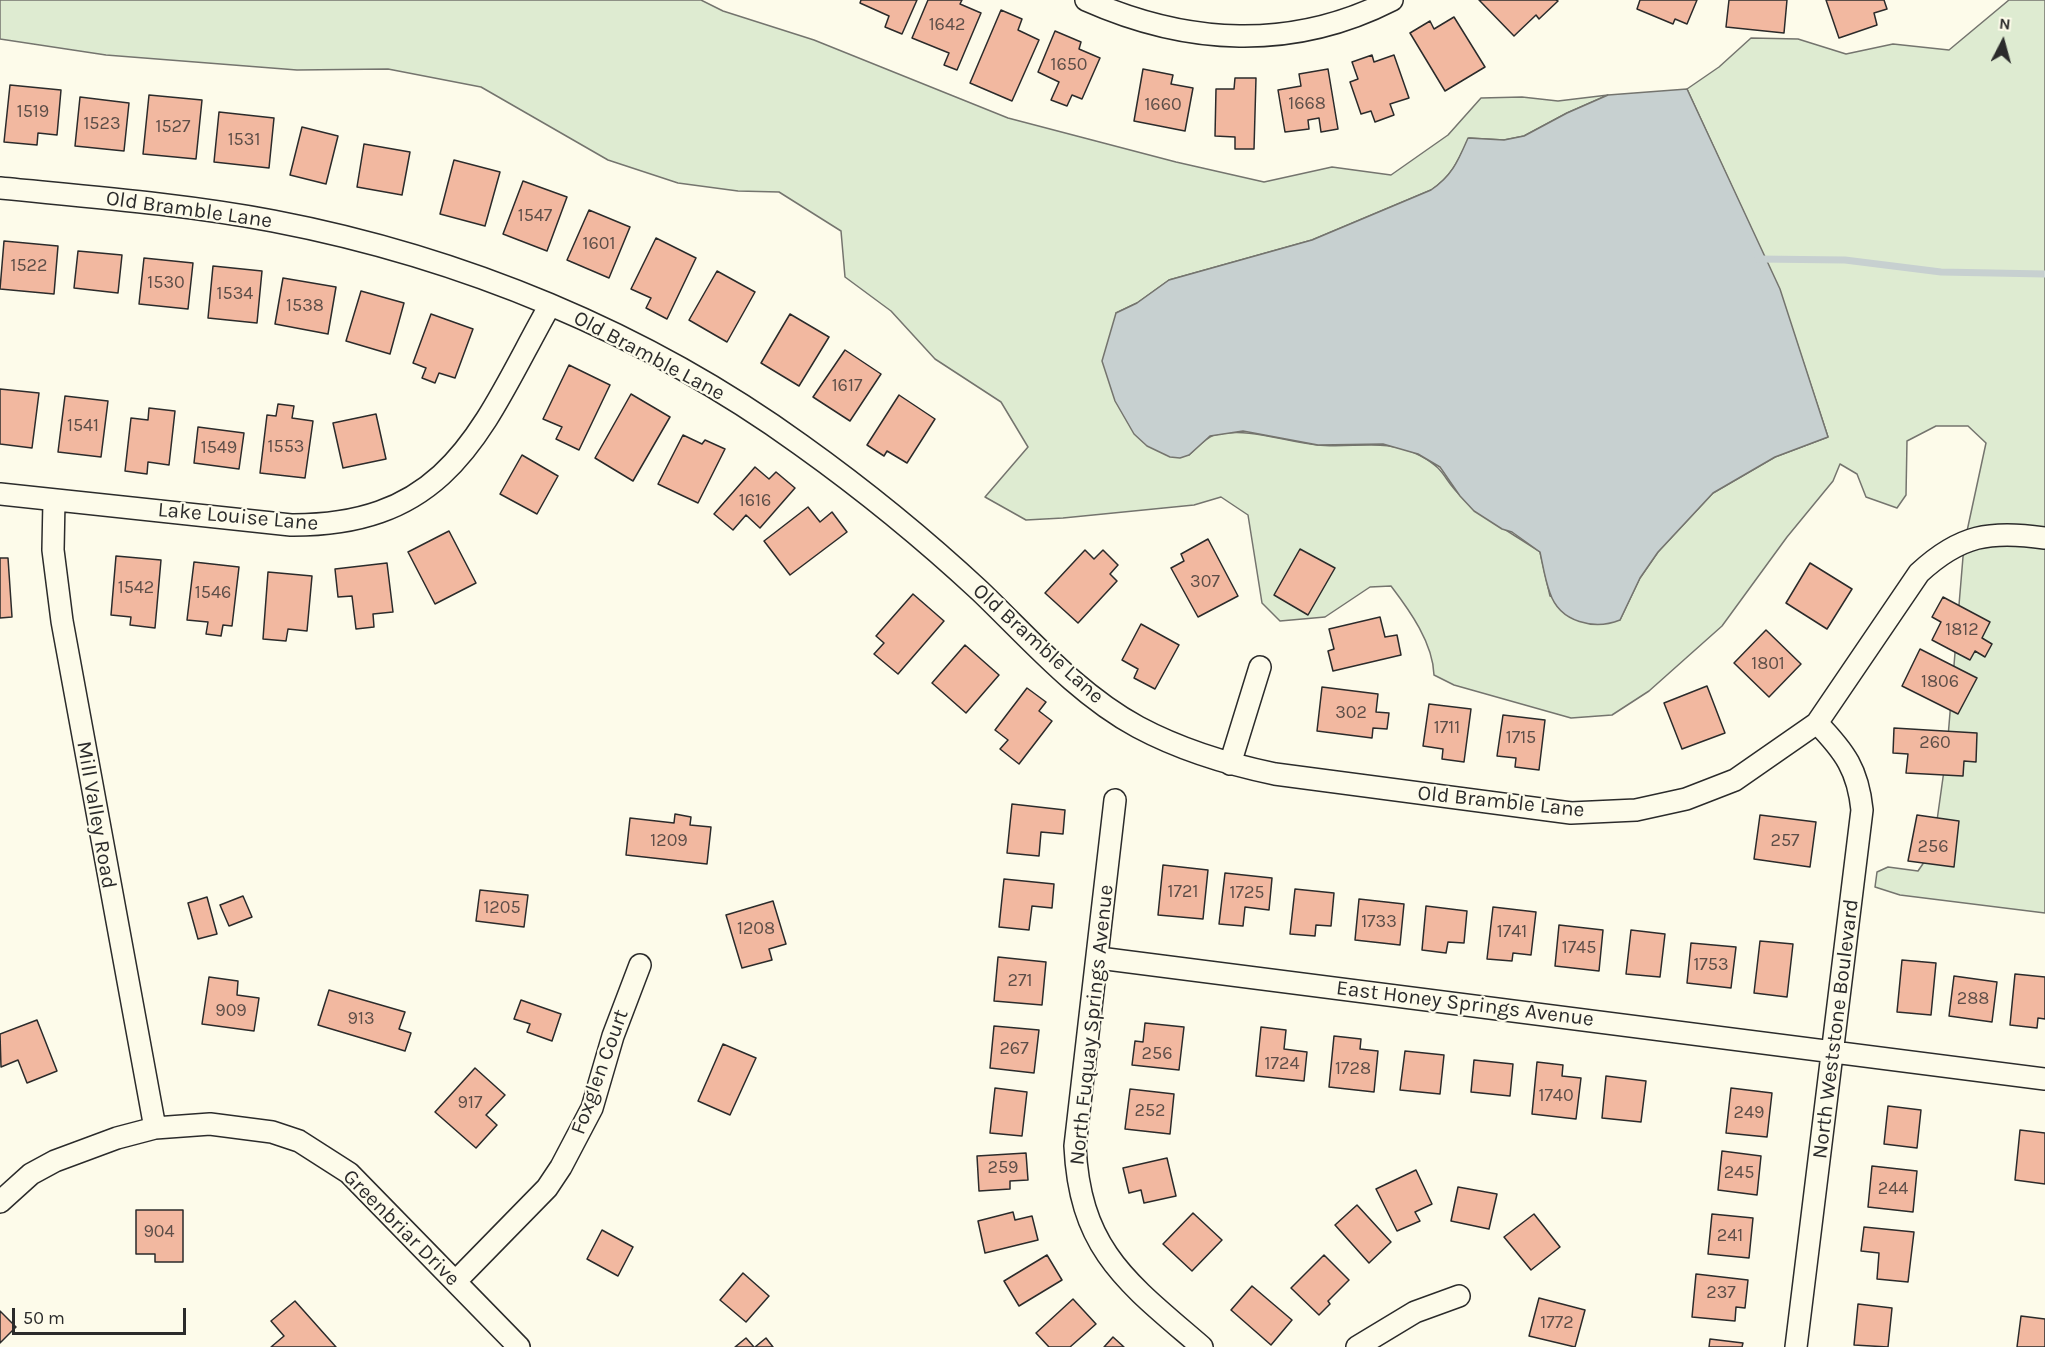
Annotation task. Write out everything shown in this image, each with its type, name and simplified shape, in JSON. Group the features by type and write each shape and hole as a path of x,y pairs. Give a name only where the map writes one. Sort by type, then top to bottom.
{"street":[{"path":"1086,0 1160,27 1189,33 1243,37 1322,27 1364,14 1392,0"},
{"name":"Old Bramble Lane","path":"0,188 164,205 270,220 355,239 465,271 550,305 698,379 796,441 904,523 1063,671 1136,726 1184,748 1230,764 1333,782 1571,813 1636,810 1713,789 1754,768 1817,723 1919,573 1931,561 1979,536 2019,534 2045,538"},
{"name":"Lake Louise Lane","path":"0,494 291,525 325,525 377,513 428,485 466,451 506,388 550,305"},
{"name":"Mill Valley Road","path":"54,500 54,550 62,621 155,1128"},
{"path":"1230,764 1260,667"},
{"name":"North Weststone Boulevard","path":"1796,1347 1862,810 1856,773 1841,749 1817,723"},
{"name":"North Fuquay Springs Avenue","path":"1115,800 1099,958 1075,1146 1081,1196 1087,1219 1109,1260 1131,1285 1202,1347"},
{"name":"East Honey Springs Avenue","path":"1099,958 2045,1079"},
{"name":"Foxglen Court","path":"456,1281 547,1188 561,1167 592,1108 613,1036 640,965"},
{"name":"Greenbriar Drive","path":"0,1202 32,1174 55,1161 117,1138 155,1128 210,1124 247,1127 299,1141 350,1173 519,1347"},
{"path":"1357,1347 1415,1312 1459,1296"}],"green space":[{"path":"0,0 701,0 723,11 814,40 1008,118 1176,162 1264,182 1332,167 1391,175 1448,135 1481,98 1522,97 1558,101 1608,95 1567,113 1524,136 1504,140 1469,138 1458,161 1431,190 1312,240 1169,280 1137,303 1116,313 1189,455 1211,436 1227,433 1253,434 1317,445 1383,445 1408,450 1436,466 1456,491 1480,513 1540,552 1550,596 1620,620 1640,578 1658,552 1713,493 1775,457 1828,437 1779,289 1687,89 1719,67 1751,38 1798,39 1846,54 1893,44 1949,50 2009,0 2045,0 2045,913 1900,895 1875,887 1877,872 1888,867 1918,871 1933,849 1947,749 1964,545 1986,443 1968,426 1936,426 1907,441 1906,495 1897,508 1866,497 1857,474 1840,464 1833,481 1787,537 1722,626 1649,691 1612,715 1571,718 1454,685 1434,675 1430,651 1425,639 1391,586 1370,587 1325,617 1280,621 1262,603 1248,515 1221,497 1194,505 1026,520 985,497 1028,447 1001,402 935,359 891,311 845,277 841,231 779,192 738,191 678,183 608,160 481,87 388,69 297,70 106,55 0,39"}],"shaded area":[{"path":"1687,89 1780,289 1828,437 1775,457 1713,493 1658,552 1640,578 1620,620 1590,624 1579,622 1562,611 1550,593 1540,552 1512,532 1502,529 1474,511 1460,496 1440,467 1418,454 1383,444 1318,445 1243,431 1210,436 1189,455 1180,458 1170,457 1147,446 1134,434 1115,401 1102,361 1116,313 1137,303 1169,280 1312,240 1431,190 1449,173 1468,138 1504,140 1524,136 1567,113 1608,95"}],"building":[{"path":"861,0 917,0 902,34 885,27 889,16 860,3"},
{"path":"928,0 962,0 960,4 981,13 957,70 944,65 949,53 912,38"},
{"path":"1479,0 1558,1 1539,19 1536,15 1514,36"},
{"path":"1640,0 1697,0 1687,24 1675,19 1673,24 1637,9"},
{"path":"1729,0 1787,0 1784,33 1726,27"},
{"path":"1826,0 1884,0 1887,9 1874,13 1877,25 1839,38"},
{"path":"1001,10 1022,19 1018,30 1039,40 1012,101 970,83"},
{"path":"1454,17 1485,67 1445,91 1410,33 1430,21 1434,29"},
{"path":"1055,31 1081,42 1079,49 1100,58 1082,99 1072,95 1067,106 1051,100 1059,82 1038,72"},
{"path":"1372,55 1374,62 1394,55 1409,98 1390,104 1394,115 1375,122 1371,111 1361,114 1350,82 1358,79 1352,62"},
{"path":"1143,69 1173,75 1171,84 1193,88 1185,131 1134,121"},
{"path":"1328,69 1338,129 1321,132 1319,118 1308,120 1309,129 1285,132 1278,90 1301,86 1299,74"},
{"path":"1235,78 1256,78 1254,149 1235,149 1235,137 1215,136 1216,89 1234,89"},
{"path":"10,85 61,90 57,135 38,133 37,145 4,142"},
{"path":"149,95 202,100 196,159 143,154"},
{"path":"80,97 129,103 124,151 75,146"},
{"path":"219,112 274,118 269,168 214,162"},
{"path":"302,127 338,136 326,184 290,175"},
{"path":"364,144 410,152 402,195 357,187"},
{"path":"454,160 500,172 485,226 440,214"},
{"path":"523,181 567,197 547,251 503,234"},
{"path":"589,210 630,227 609,278 567,260"},
{"path":"656,238 696,258 667,319 646,308 651,298 631,289"},
{"path":"4,241 58,246 54,294 0,289"},
{"path":"78,251 122,255 118,293 74,288"},
{"path":"144,258 193,263 188,309 139,304"},
{"path":"213,266 262,271 257,323 208,318"},
{"path":"717,271 755,292 727,342 689,320"},
{"path":"283,278 336,287 328,334 275,324"},
{"path":"361,291 404,303 390,354 346,341"},
{"path":"431,314 473,329 455,378 439,373 435,383 422,378 426,368 413,363"},
{"path":"790,314 829,337 799,386 761,363"},
{"path":"845,350 881,374 850,421 813,397"},
{"path":"569,365 610,385 579,450 556,439 562,427 543,419"},
{"path":"0,389 39,393 32,448 0,444"},
{"path":"631,394 670,417 633,481 595,458"},
{"path":"899,395 935,419 907,463 887,451 884,456 867,445"},
{"path":"65,396 108,401 101,457 58,452"},
{"path":"278,404 294,406 292,418 313,421 305,478 260,473 267,415 276,416"},
{"path":"149,408 175,411 169,465 148,462 147,474 125,471 131,418 148,420"},
{"path":"376,414 386,459 343,468 333,423"},
{"path":"198,427 244,433 239,469 194,463"},
{"path":"683,435 702,444 705,440 725,449 698,503 658,484"},
{"path":"522,455 558,476 537,514 500,494"},
{"path":"755,467 769,479 776,472 795,488 760,528 746,515 733,530 714,514"},
{"path":"808,507 820,522 832,512 847,532 790,575 764,541"},
{"path":"449,531 476,583 435,604 408,552"},
{"path":"1208,539 1238,596 1198,617 1171,568 1184,561 1181,554"},
{"path":"1300,549 1335,568 1308,615 1274,595"},
{"path":"1085,550 1094,559 1103,550 1118,565 1110,574 1117,581 1078,623 1045,593"},
{"path":"116,556 161,560 155,628 130,625 131,617 111,615"},
{"path":"0,558 8,558 12,617 0,618"},
{"path":"194,562 239,567 232,626 223,625 221,636 206,634 208,622 187,620"},
{"path":"387,563 393,612 373,614 374,627 356,629 352,596 338,597 335,569"},
{"path":"1810,563 1852,589 1827,629 1786,603"},
{"path":"268,572 312,576 307,631 288,629 286,641 263,639"},
{"path":"913,594 944,621 898,674 874,654 884,643 876,636"},
{"path":"1943,597 1990,622 1982,638 1992,644 1985,657 1975,651 1970,660 1932,640 1941,622 1932,617"},
{"path":"1380,617 1385,637 1397,635 1401,655 1333,671 1328,651 1334,649 1329,629"},
{"path":"1141,624 1179,645 1155,689 1134,678 1138,669 1122,660"},
{"path":"1766,630 1801,664 1769,697 1734,663"},
{"path":"965,645 999,675 966,713 932,683"},
{"path":"1920,649 1977,678 1958,714 1902,686"},
{"path":"1707,686 1725,733 1682,749 1664,703"},
{"path":"1322,687 1378,694 1376,712 1389,713 1387,729 1373,728 1372,738 1317,731"},
{"path":"1027,688 1046,702 1039,711 1052,721 1019,764 1000,749 1008,740 995,730"},
{"path":"1429,704 1471,709 1464,762 1442,759 1443,749 1423,746"},
{"path":"1503,715 1545,720 1539,770 1515,767 1516,758 1497,756"},
{"path":"1894,728 1977,733 1976,762 1964,761 1963,776 1906,773 1908,754 1893,753"},
{"path":"1012,804 1065,810 1063,834 1041,832 1039,856 1007,853"},
{"path":"675,814 691,817 690,825 711,827 707,864 626,855 630,818 674,823"},
{"path":"1760,815 1816,822 1810,867 1754,859"},
{"path":"1917,815 1959,821 1954,867 1908,861"},
{"path":"1163,865 1208,870 1203,919 1158,915"},
{"path":"1225,873 1272,878 1269,910 1245,907 1243,926 1219,924"},
{"path":"1004,879 1054,884 1052,908 1032,906 1029,930 999,927"},
{"path":"1295,889 1334,893 1331,926 1316,925 1315,936 1290,934"},
{"path":"480,890 528,895 524,927 476,921"},
{"path":"243,896 252,917 229,926 220,905"},
{"path":"207,897 217,934 198,939 188,903"},
{"path":"1359,899 1404,904 1400,945 1355,940"},
{"path":"773,901 786,944 769,949 772,960 742,968 726,915"},
{"path":"1426,906 1467,911 1464,943 1448,942 1446,953 1422,950"},
{"path":"1493,907 1536,912 1531,955 1513,953 1512,961 1487,959"},
{"path":"1559,925 1603,930 1599,971 1555,966"},
{"path":"1631,930 1665,934 1660,977 1626,974"},
{"path":"1760,941 1793,944 1787,997 1754,993"},
{"path":"1691,943 1736,947 1731,988 1687,983"},
{"path":"998,957 1046,962 1042,1005 994,1001"},
{"path":"1902,960 1936,963 1931,1015 1897,1012"},
{"path":"2015,974 2045,977 2045,1019 2038,1018 2037,1028 2010,1025"},
{"path":"1954,976 1997,982 1992,1022 1949,1016"},
{"path":"209,977 238,981 237,995 259,998 254,1031 202,1024"},
{"path":"329,990 405,1012 399,1029 411,1033 405,1051 318,1025"},
{"path":"521,1000 561,1014 552,1041 527,1032 530,1024 514,1019"},
{"path":"37,1020 57,1071 27,1083 18,1060 1,1067 0,1034"},
{"path":"1145,1023 1184,1027 1179,1070 1132,1065 1135,1041 1143,1042"},
{"path":"994,1026 1039,1030 1034,1073 990,1068"},
{"path":"1261,1027 1286,1030 1284,1049 1307,1052 1304,1081 1256,1076"},
{"path":"1334,1036 1361,1039 1360,1049 1378,1051 1374,1092 1329,1087"},
{"path":"723,1044 756,1058 730,1115 698,1101"},
{"path":"1405,1051 1444,1055 1440,1094 1400,1090"},
{"path":"1474,1060 1513,1064 1510,1096 1471,1092"},
{"path":"1537,1062 1563,1065 1562,1076 1581,1078 1576,1119 1532,1114"},
{"path":"475,1068 505,1095 486,1115 497,1125 476,1148 435,1112"},
{"path":"1606,1076 1646,1081 1641,1122 1602,1118"},
{"path":"995,1088 1027,1092 1022,1136 990,1133"},
{"path":"1731,1088 1772,1093 1767,1137 1726,1133"},
{"path":"1130,1089 1174,1094 1170,1134 1125,1129"},
{"path":"1888,1106 1921,1110 1917,1148 1884,1144"},
{"path":"2020,1130 2045,1133 2045,1184 2015,1180"},
{"path":"1722,1151 1761,1156 1757,1195 1718,1190"},
{"path":"1026,1153 1028,1180 1010,1181 1010,1189 979,1191 977,1156"},
{"path":"1167,1158 1176,1196 1144,1203 1141,1190 1129,1193 1123,1168"},
{"path":"1872,1166 1917,1171 1913,1212 1868,1207"},
{"path":"1416,1170 1432,1204 1415,1212 1420,1221 1397,1231 1376,1189"},
{"path":"1458,1187 1497,1194 1489,1229 1451,1221"},
{"path":"1357,1205 1391,1242 1369,1263 1335,1225"},
{"path":"136,1210 183,1210 183,1262 155,1262 155,1254 136,1254"},
{"path":"1013,1212 1015,1220 1032,1216 1038,1240 985,1253 978,1221"},
{"path":"1193,1213 1222,1240 1192,1271 1163,1244"},
{"path":"1534,1214 1560,1247 1531,1270 1504,1237"},
{"path":"1712,1214 1753,1218 1749,1258 1708,1254"},
{"path":"1864,1227 1914,1232 1908,1282 1877,1279 1879,1253 1861,1251"},
{"path":"602,1230 633,1247 618,1276 587,1259"},
{"path":"1047,1255 1062,1280 1019,1306 1004,1281"},
{"path":"1324,1255 1349,1280 1328,1301 1330,1304 1319,1315 1291,1288"},
{"path":"743,1273 769,1296 746,1322 720,1300"},
{"path":"1696,1274 1748,1280 1745,1308 1736,1307 1735,1321 1692,1317"},
{"path":"1252,1286 1292,1320 1271,1345 1231,1310"},
{"path":"1539,1298 1585,1310 1575,1347 1529,1336"},
{"path":"1073,1299 1096,1324 1070,1347 1049,1347 1036,1333"},
{"path":"295,1301 336,1347 271,1347 284,1336 271,1321"},
{"path":"1858,1304 1892,1308 1888,1347 1854,1345"},
{"path":"0,1311 16,1327 0,1343"},
{"path":"2021,1316 2045,1319 2045,1347 2017,1347"},
{"path":"1113,1337 1124,1347 1104,1347"},
{"path":"746,1338 754,1347 735,1347"},
{"path":"766,1338 773,1347 755,1347"},
{"path":"1710,1339 1743,1343 1742,1347 1709,1347"}],"waterway":[{"path":"1758,259 1845,260 1941,272 2045,274"}]}
